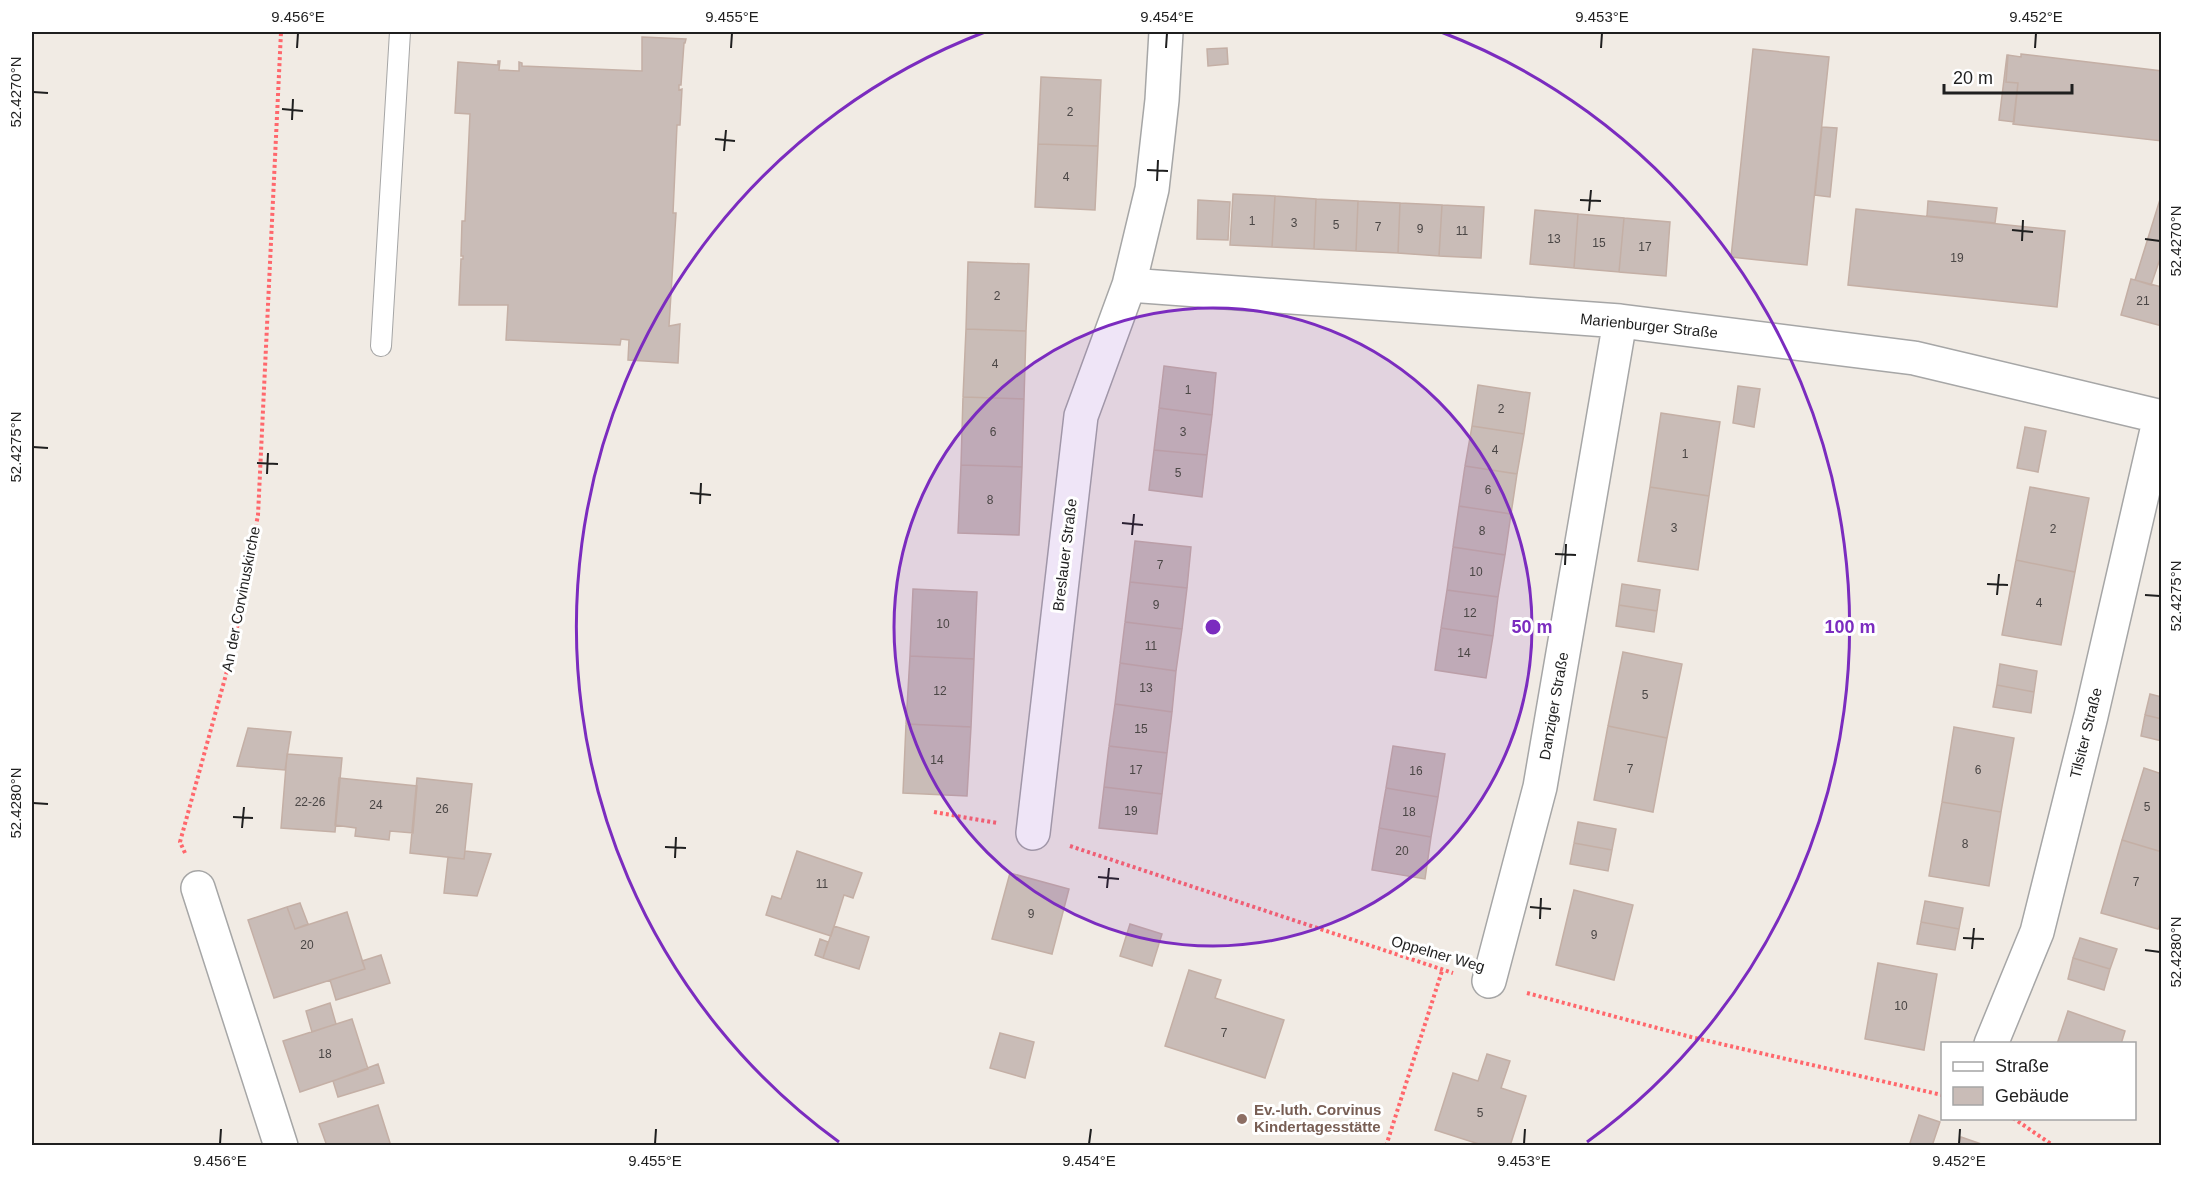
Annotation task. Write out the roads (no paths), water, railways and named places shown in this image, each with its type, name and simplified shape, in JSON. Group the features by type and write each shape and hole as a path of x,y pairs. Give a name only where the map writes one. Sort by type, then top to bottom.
{"street":[{"name":"Breslauer Straße","path":"1033,833 1081,416 1129,285 1152,189 1162,100 1166,32"},
{"name":"Marienburger Straße","path":"1129,285 1620,321 1914,358 2161,417"},
{"name":"Danziger Straße","path":"1489,981 1540,787 1620,321"},
{"name":"Tilsiter Straße","path":"1992,1042 2037,932 2091,716 2161,417"},
{"path":"198,888 281,1146"}],"lane":[{"path":"381,346 400,32"}],"place":[{"name":"Ev.-luth. Corvinus Kindertagesstätte","path":"1242,1119"}]}
